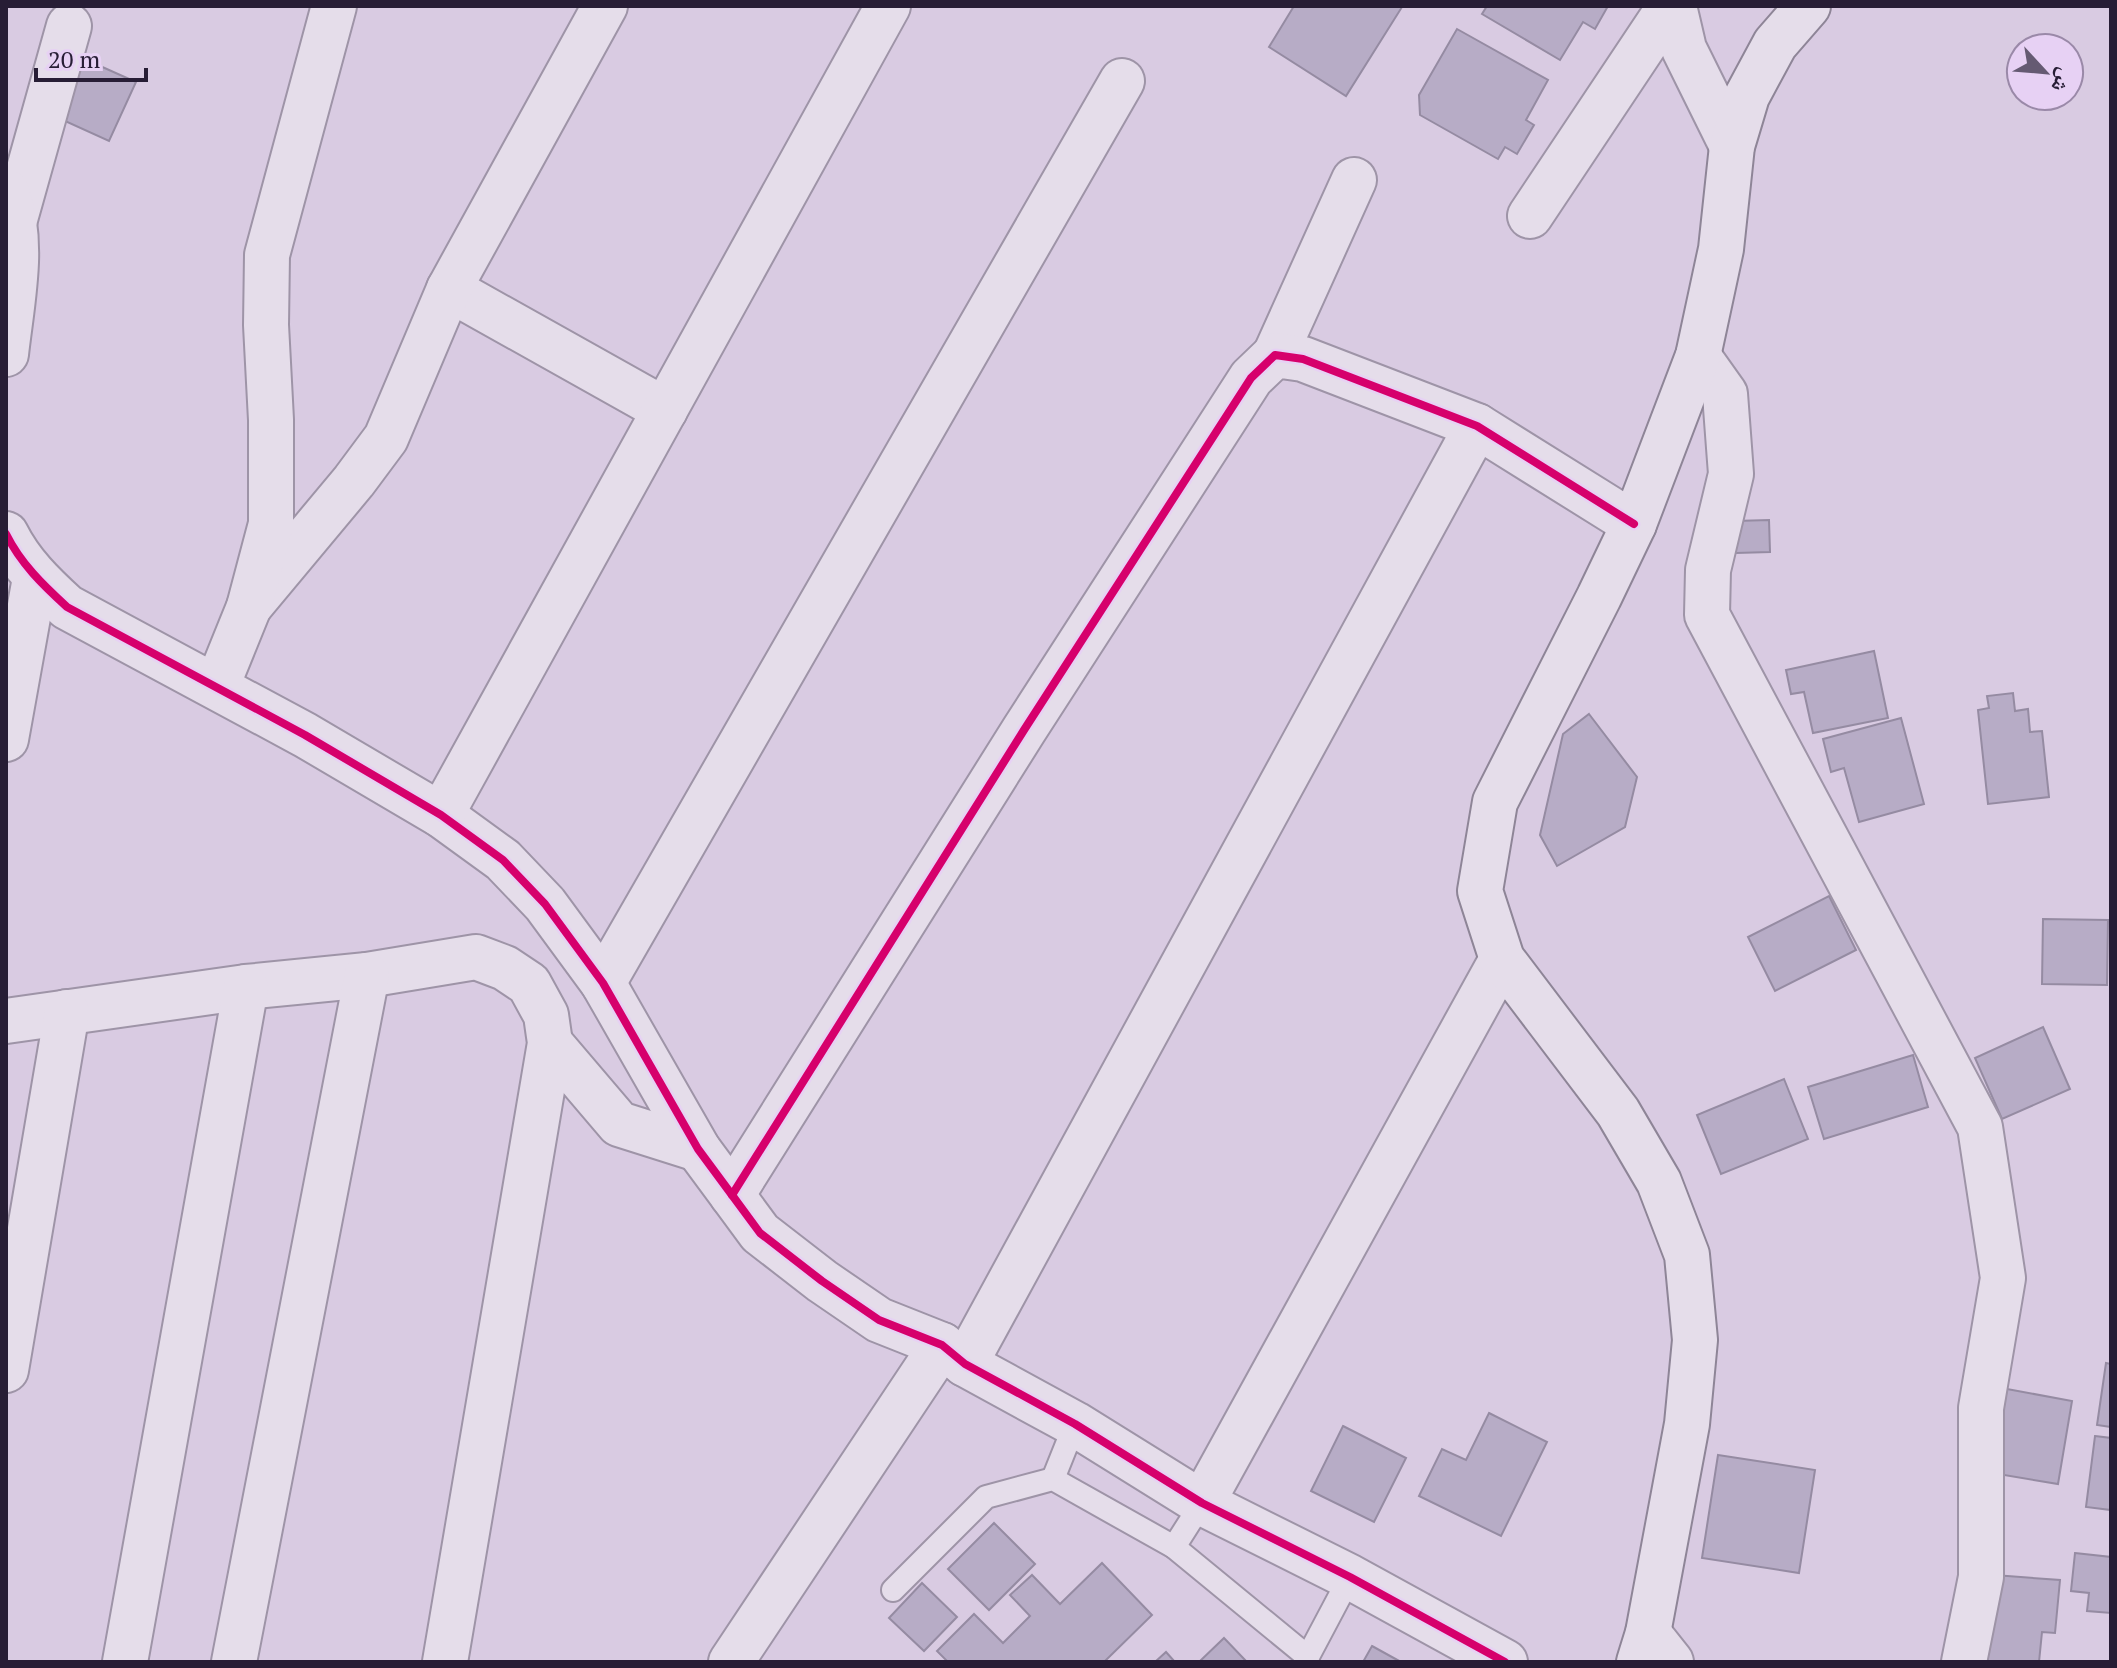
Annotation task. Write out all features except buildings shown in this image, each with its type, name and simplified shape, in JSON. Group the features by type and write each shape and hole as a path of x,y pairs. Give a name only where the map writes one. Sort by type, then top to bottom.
{"street":[{"path":"217,686 249,607 271,524 267,255 334,6"},
{"path":"249,607 386,438 449,289 605,6"},
{"path":"441,815 888,6"},
{"path":"1672,6 1684,49 1732,146"},
{"path":"1530,216 1672,6"},
{"path":"1653,1652 1687,1424 1695,1340 1687,1255 1659,1182 1618,1112 1502,959 1480,891 1495,802 1634,524 1698,356 1721,249 1732,146 1747,96 1775,44 1808,6"},
{"path":"6,354 18,257 10,204 69,26"},
{"path":"603,983 1122,81"},
{"path":"732,1195 1016,743 1251,378 1275,355 1354,180"},
{"path":"449,289 665,410"},
{"path":"1275,355 1303,359 1477,426 1634,524"},
{"path":"1698,356 1725,394 1731,474 1708,570 1707,615 1980,1127 2003,1278 1981,1408 1981,1577 1964,1662"},
{"path":"731,1662 954,1355 1477,426"},
{"path":"6,534 15,553 35,578 67,607 217,686 441,815 503,860 545,904 603,983 698,1149 760,1233 822,1281 879,1320 954,1355 1075,1424 1202,1503 1350,1577 1505,1662"},
{"path":"6,739 35,578"},
{"path":"6,1021 246,987 367,975 476,957 505,968 529,984 546,1015 550,1043 445,1662"},
{"path":"1202,1503 1502,959"},
{"path":"234,1662 367,975"},
{"path":"125,1662 246,987"},
{"path":"6,1370 67,1012"},
{"path":"550,1043 619,1124 698,1149"}],"lane":[{"path":"1053,1479 1075,1424"},
{"path":"893,1590 986,1497 1053,1479 1174,1547 1307,1659 1350,1577"},
{"path":"1174,1547 1202,1503"}],"cycle path":[{"path":"732,1195 1024,730 1251,378 1275,355 1303,359 1477,426 1634,524"},
{"path":"6,534 41,582 67,607 305,735 441,815 503,860 545,904 603,983 698,1149 760,1233 822,1281 879,1320 942,1345 965,1364 1075,1424 1202,1503 1350,1577 1505,1662"}]}
